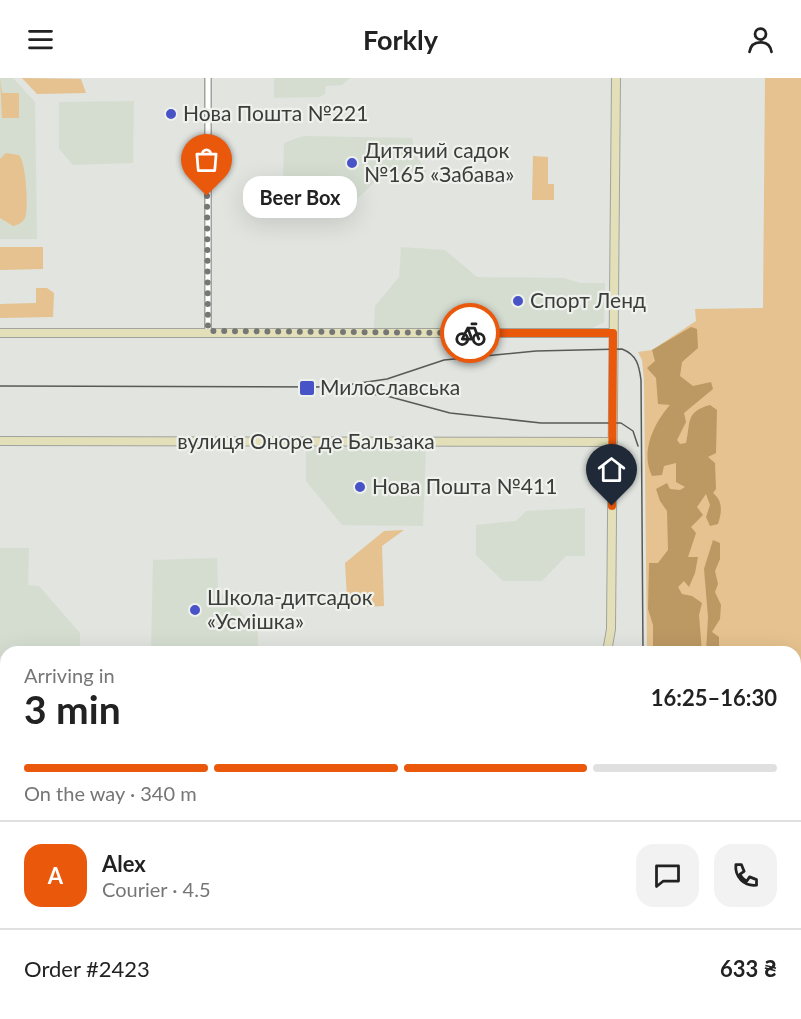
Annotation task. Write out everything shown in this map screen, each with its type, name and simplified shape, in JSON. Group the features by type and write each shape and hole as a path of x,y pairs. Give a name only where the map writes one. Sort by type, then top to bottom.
{"street":[{"path":"208,78 208,331"},
{"path":"609,646 611,630 616,78"},
{"path":"0,333 208,331 613,333"},
{"name":"вулиця Оноре де Бальзака","path":"0,441 613,442"}],"shaded area":[{"path":"0,78 13,78 35,102 37,239 0,239"},
{"path":"0,78 2,93 19,93 19,118 2,118"},
{"path":"22,78 81,79 86,93 37,94"},
{"path":"274,78 350,78 342,85 326,86 325,94 319,97 274,98"},
{"path":"765,78 801,78 801,646 647,646 644,380 642,360 638,352 652,350 696,321 695,309 763,308"},
{"path":"134,101 133,163 73,165 59,149 59,102"},
{"name":"Дитячий садок №165 «Забава»","path":"303,136 412,138 415,154 427,172 386,171 354,202 304,202 290,189 283,188 284,143"},
{"path":"6,153 19,155 26,185 25,218 13,226 0,218 0,159"},
{"path":"533,156 548,157 548,184 554,184 554,200 532,200"},
{"path":"0,247 43,247 43,269 0,270"},
{"path":"401,247 445,250 477,277 564,278 580,283 605,283 604,322 592,328 374,330 375,306 399,277"},
{"path":"36,288 47,288 54,293 53,317 0,318 0,304 36,303"},
{"path":"691,327 697,329 698,348 682,362 680,376 693,386 711,382 713,389 684,413 686,422 677,440 680,444 686,443 690,419 696,411 710,405 717,410 716,453 708,457 715,463 716,489 713,493 719,500 721,511 718,524 710,526 706,517 710,505 706,494 697,507 703,515 691,527 696,533 688,557 698,557 695,573 689,587 684,581 678,587 682,594 692,596 702,603 699,615 702,646 653,646 653,625 648,609 649,563 658,563 668,550 667,511 656,489 667,483 670,489 680,490 685,487 676,482 676,463 664,466 662,475 652,476 649,467 650,438 670,405 658,404 656,378 647,368 655,361 652,350"},
{"path":"306,447 426,447 423,526 342,525 306,481"},
{"path":"585,508 585,556 566,556 542,581 503,581 476,555 476,525 516,521 526,511"},
{"path":"404,530 382,546 384,606 368,607 347,598 345,563 384,531"},
{"path":"713,540 720,543 720,559 715,571 718,584 715,592 721,605 720,619 712,632 719,637 719,646 706,646 708,617 704,569"},
{"path":"0,548 29,548 28,585 39,586 80,633 80,646 0,646"},
{"name":"Школа-дитсадок «Усмішка»","path":"217,558 218,591 258,629 258,646 151,646 153,560"}],"tram line":[{"path":"0,386 333,387 387,379 444,360 536,351 622,349 631,354 636,361 641,380 643,646"},
{"path":"339,390 387,396 450,413 541,423 621,423 633,431 638,446"}],"way so far":[{"path":"207,196 208,331 365,334 470,333"}],"place":[{"name":"Нова Пошта №221","path":"171,114"},
{"name":"Дитячий садок №165 «Забава»","path":"352,163"},
{"name":"Beer Box","path":"207,196"},
{"name":"Спорт Ленд","path":"518,301"},
{"name":"Милославська","path":"307,388"},
{"name":"Нова Пошта №411","path":"360,487"},
{"name":"Школа-дитсадок «Усмішка»","path":"195,610"}],"route":[{"path":"470,333 613,333 612,506"}]}
